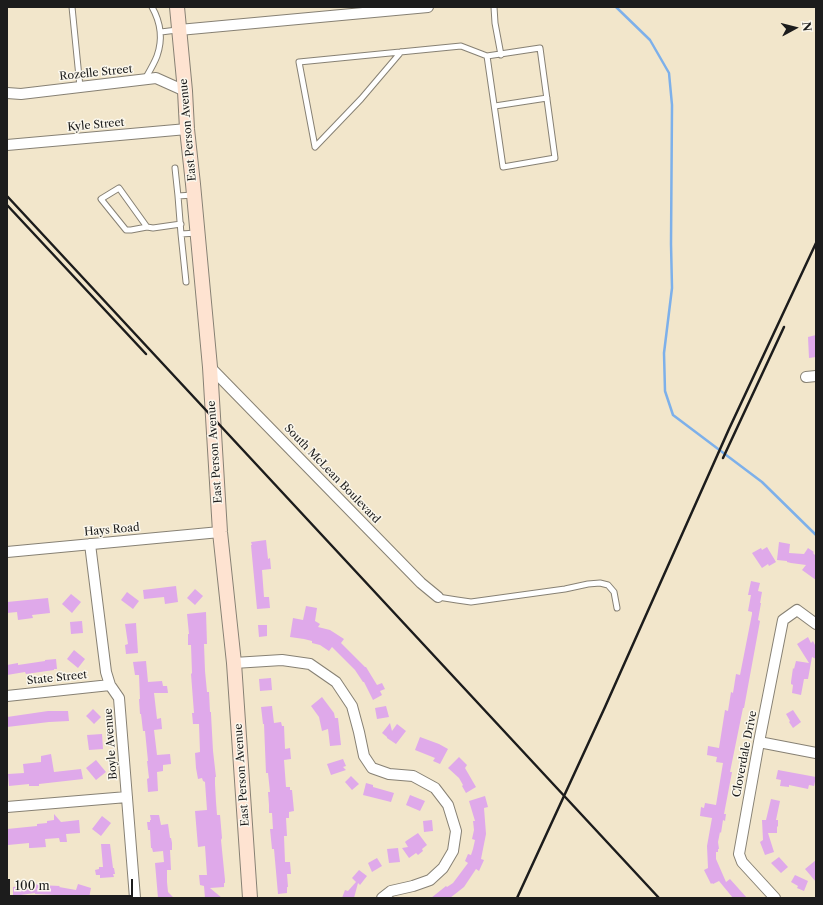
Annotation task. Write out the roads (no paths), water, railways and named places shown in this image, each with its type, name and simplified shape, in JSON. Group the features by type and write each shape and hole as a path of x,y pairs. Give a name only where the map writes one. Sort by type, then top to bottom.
{"main road":[{"name":"East Person Avenue","path":"177,7 210,367 220,532 234,663 250,898"}],"street":[{"path":"179,30 428,7"},
{"name":"Rozelle Street","path":"7,93 21,94 156,78 185,91"},
{"name":"Kyle Street","path":"7,145 187,129"},
{"name":"South McLean Boulevard","path":"210,367 421,583 438,597"},
{"name":"Hays Road","path":"7,552 220,532"},
{"name":"Boyle Avenue","path":"90,544 106,672 110,685 119,698 135,898"},
{"name":"Cloverdale Drive","path":"775,898 742,862 739,854 783,620 797,610 816,624"},
{"path":"234,663 282,660 310,664 336,682 352,706 360,732 364,756 372,768 389,774 413,776 435,788 448,805 456,831 453,851 443,868 430,880 392,891 382,898"},
{"name":"State Street","path":"7,696 110,685"},
{"path":"759,742 816,754"},
{"path":"7,807 127,797"}],"lane":[{"path":"72,7 80,87"},
{"path":"144,80 157,57 160,41 158,17 152,7"},
{"path":"494,7 495,24 501,55"},
{"path":"160,32 179,30"},
{"path":"401,52 361,99 315,147 299,62 461,46 487,56 540,48 555,158 503,167 487,56"},
{"path":"495,106 547,98"},
{"path":"175,168 186,282"},
{"path":"147,227 119,188 101,199 126,230 181,224"},
{"path":"178,196 194,195"},
{"path":"181,234 198,233"},
{"path":"438,597 471,602 600,583 608,585 614,592 617,608"}],"waterway":[{"path":"616,7 650,40 669,73 672,105 672,288 664,353 665,391 673,415 762,482 816,535"}],"railway":[{"path":"7,196 659,898"},
{"path":"7,205 146,354"},
{"path":"517,898 605,707 729,429 816,243"},
{"path":"723,458 784,327"}]}
